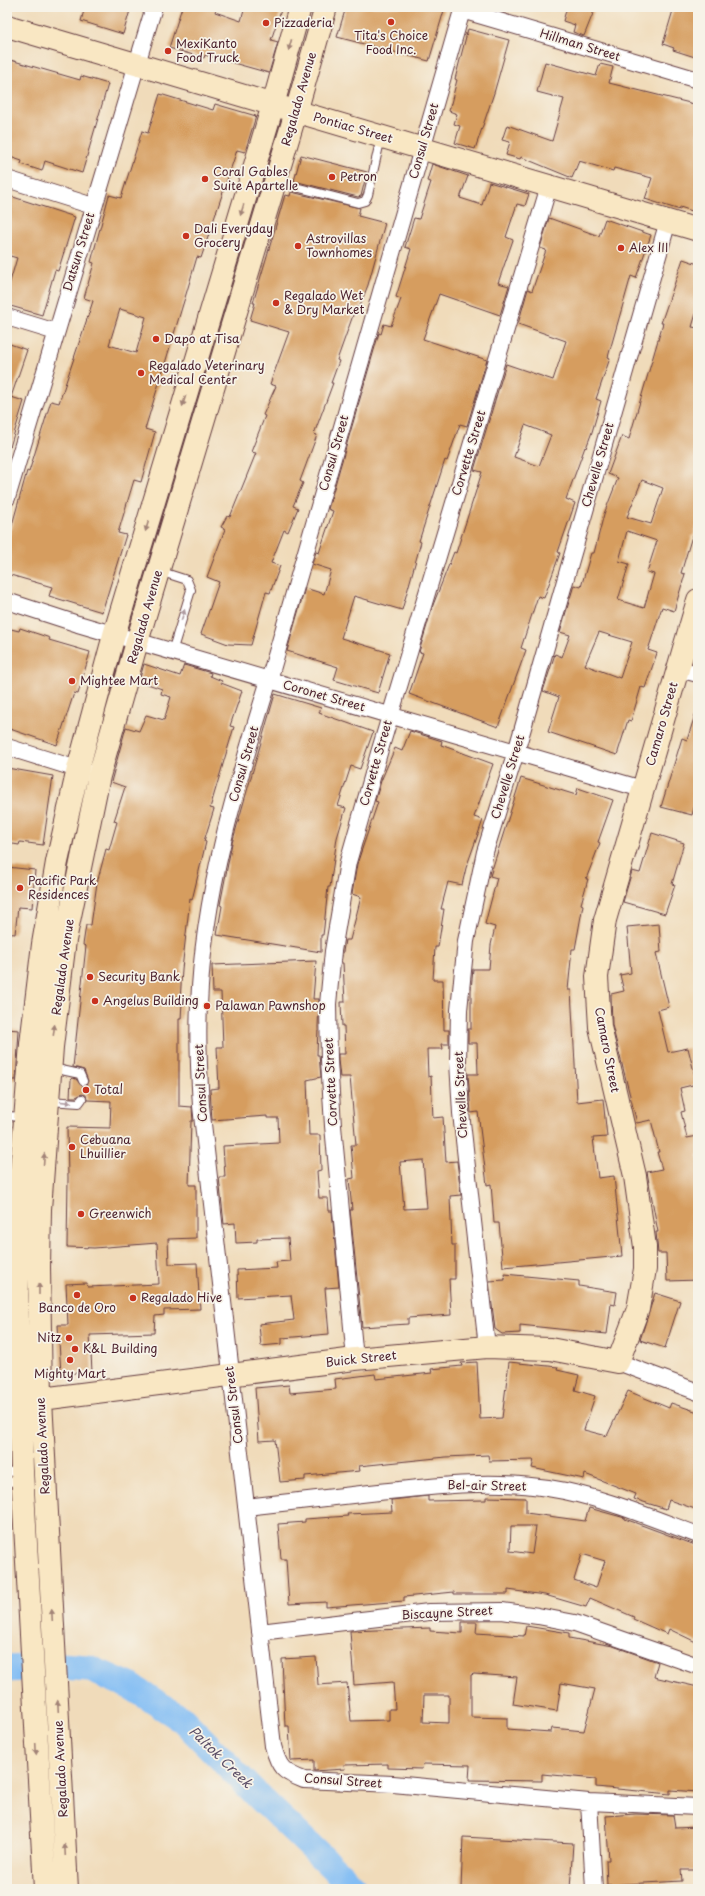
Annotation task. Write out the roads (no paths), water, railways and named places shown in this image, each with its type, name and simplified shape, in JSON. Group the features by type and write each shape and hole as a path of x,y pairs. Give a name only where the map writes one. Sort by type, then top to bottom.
{"main road":[{"name":"Regalado Avenue","path":"67,1889 54,1654 28,1476 19,1401 12,1295 16,1117 42,944 57,862 78,769 114,635 273,105 300,7"},
{"name":"Regalado Avenue","path":"44,1889 33,1682 28,1476 41,1400 39,1267 40,1209 51,1067 65,940 99,776 137,642 326,7"},
{"name":"Pontiac Street","path":"7,26 698,230"},
{"name":"Camaro Street","path":"618,1362 638,1309 644,1276 645,1247 635,1176 600,1027 597,977 605,920 642,789 688,672 698,600"},
{"path":"13,1207 40,1209"},
{"name":"Buick Street","path":"19,1401 41,1400 355,1359 486,1348 550,1349 618,1362"}],"street":[{"name":"Datsun Street","path":"7,498 12,464 56,332 154,7"},
{"name":"Hillman Street","path":"463,8 698,80"},
{"name":"Consul Street","path":"463,8 269,680 237,783 222,843 209,906 203,956 199,1004 199,1067 201,1106 273,1746 282,1769 291,1775 304,1780 393,1784 589,1802 698,1807"},
{"path":"7,179 93,206"},
{"name":"Corvette Street","path":"355,1359 333,1126 329,1060 328,1004 333,951 348,862 390,716 549,186"},
{"name":"Chevelle Street","path":"486,1348 461,1113 458,1062 459,1010 466,941 485,852 516,752 668,221"},
{"path":"7,317 56,332"},
{"name":"Coronet Street","path":"7,601 137,642 642,789"},
{"path":"7,747 99,776"},
{"name":"Buick Street","path":"618,1362 698,1392"},
{"name":"Bel-air Street","path":"246,1507 445,1484 513,1484 548,1488 606,1501 698,1535"},
{"name":"Biscayne Street","path":"260,1632 429,1612 502,1611 575,1623 698,1666"},
{"path":"589,1802 594,1889"}],"lane":[{"path":"275,182 358,203 365,201 368,195 381,137"},
{"path":"158,571 187,580 191,590 172,652"},
{"path":"51,1067 80,1074 84,1081"},
{"path":"49,1101 79,1103 82,1099"}],"waterway":[{"name":"Paltok Creek","path":"7,1669 62,1666 88,1668 132,1687 183,1720 261,1799 355,1889"}],"place":[{"name":"Tita's Choice Food Inc.","path":"391,22"},
{"name":"Pizzaderia","path":"266,23"},
{"name":"MexiKanto Food Truck","path":"168,51"},
{"name":"Petron","path":"332,177"},
{"name":"Coral Gables Suite Apartelle","path":"205,179"},
{"name":"Dali Everyday Grocery","path":"186,236"},
{"name":"Astrovillas Townhomes","path":"298,246"},
{"name":"Alex III","path":"621,248"},
{"name":"Regalado Wet & Dry Market","path":"276,303"},
{"name":"Dapo at Tisa","path":"156,339"},
{"name":"Regalado Veterinary Medical Center","path":"141,373"},
{"name":"Mightee Mart","path":"72,681"},
{"name":"Pacific Park Residences","path":"20,888"},
{"name":"Security Bank","path":"90,977"},
{"name":"Angelus Building","path":"95,1001"},
{"name":"Palawan Pawnshop","path":"207,1006"},
{"name":"Total","path":"86,1090"},
{"name":"Cebuana Lhuillier","path":"72,1147"},
{"name":"Greenwich","path":"81,1214"},
{"name":"Banco de Oro","path":"77,1295"},
{"name":"Regalado Hive","path":"133,1298"},
{"name":"Nitz","path":"69,1338"},
{"name":"K&L Building","path":"75,1349"},
{"name":"Mighty Mart","path":"70,1360"}]}
